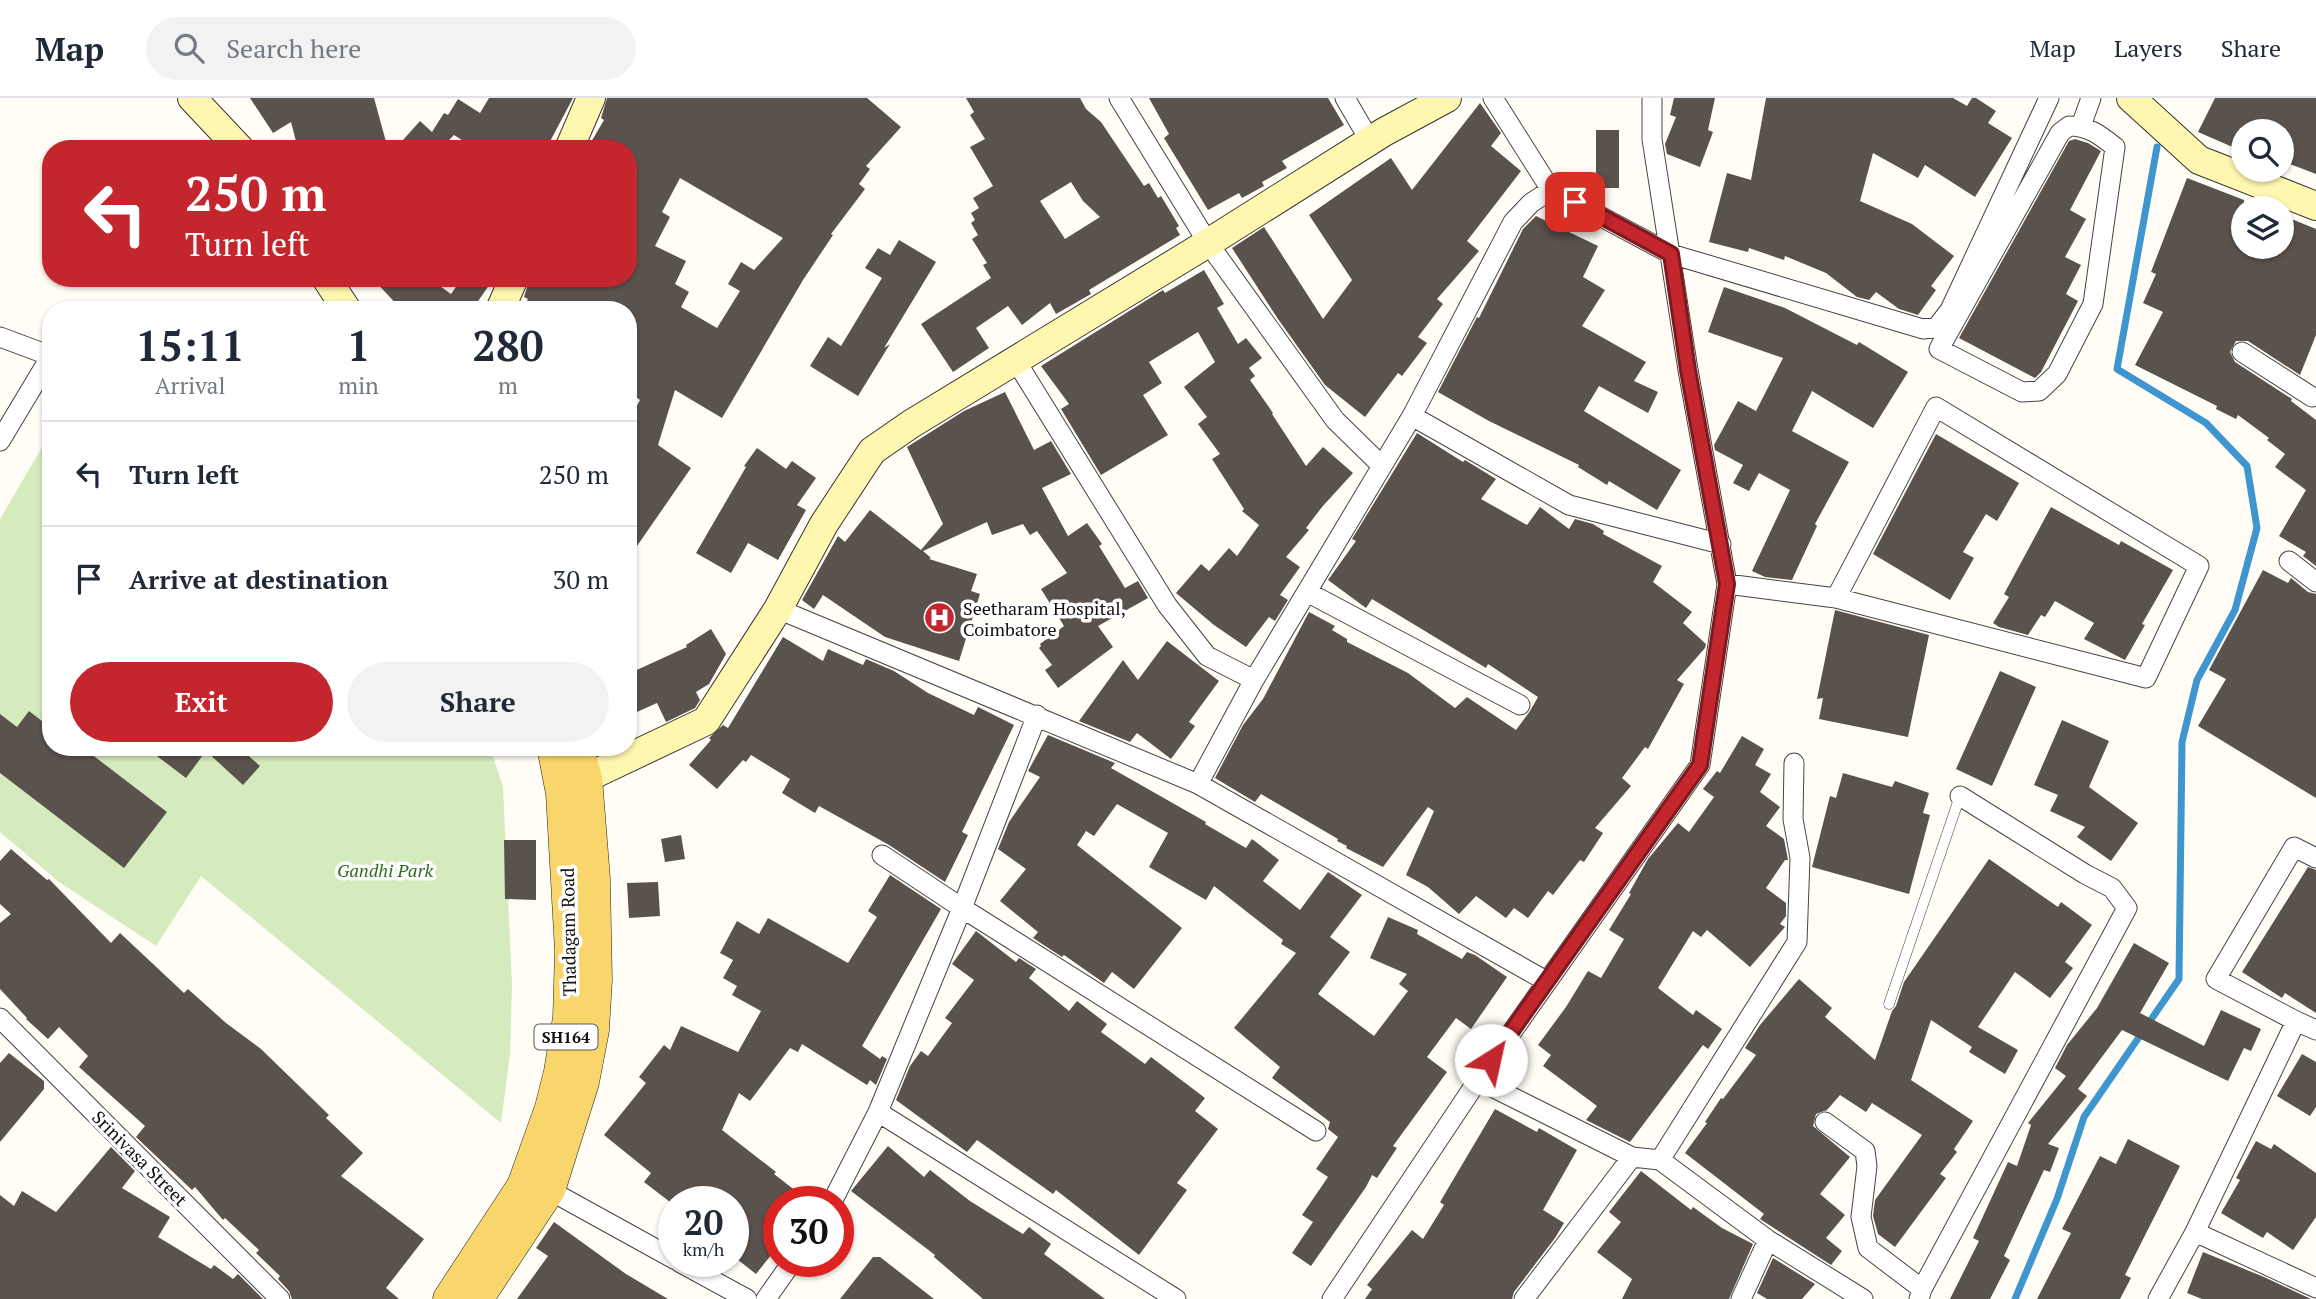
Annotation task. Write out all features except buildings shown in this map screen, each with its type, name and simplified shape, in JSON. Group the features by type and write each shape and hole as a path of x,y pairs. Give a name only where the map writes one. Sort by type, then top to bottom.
{"main road":[{"name":"Thadagam Road","path":"449,1299 523,1186 551,1108 560,1072 569,1018 572,951 562,793 555,756"},
{"name":"Thadagam Road","path":"477,1299 549,1190 583,1082 593,1030 596,981 593,879 586,778 580,756"}],"street":[{"path":"192,98 232,140"},
{"path":"573,140 591,98"},
{"path":"1119,98 1208,243 1335,420 1382,466"},
{"path":"1345,98 1370,141"},
{"path":"637,754 706,721 778,609 824,524 872,451 911,424 1370,141 1447,98"},
{"path":"1493,98 1550,190 1671,254 1923,329 1937,327 1950,310 2049,98"},
{"path":"1332,1299 1546,981 1700,765 1727,584 1688,370 1652,139 1652,98"},
{"path":"2081,126 2091,98"},
{"path":"2131,98 2199,160 2316,206"},
{"path":"2069,126 2081,126 2094,130 2115,147 2093,304 2057,374 2039,391 2022,392 1939,349 2060,133 2069,126"},
{"path":"1198,784 1254,680 1412,416 1513,222 1531,203 1550,190"},
{"path":"0,337 42,353"},
{"path":"2242,352 2315,395"},
{"path":"1016,361 1167,606 1207,656 1254,680"},
{"path":"0,441 42,371"},
{"path":"1727,584 1836,598 2146,678 2199,566 1936,407 1836,598"},
{"path":"1412,416 1569,505 1721,544"},
{"path":"2288,561 2316,582"},
{"path":"1307,592 1520,705"},
{"path":"778,609 1198,784 1546,981"},
{"path":"840,1186 878,1112 962,908 1037,715"},
{"path":"586,778 632,756"},
{"path":"1660,1160 1797,942 1800,859 1793,819 1794,763"},
{"path":"1825,1122 1865,1151 1867,1166 1861,1217 1868,1248 1920,1294 2127,908 2112,888 1960,796"},
{"path":"2316,858 2294,847 2216,979 2316,1030"},
{"path":"882,855 1316,1131"},
{"name":"Srinivasa Street","path":"0,1018 280,1299"},
{"path":"2158,1299 2195,1232 2296,1021"},
{"path":"1478,1080 1632,1157 1660,1160 1768,1240 1863,1299"},
{"path":"878,1112 1176,1299"},
{"path":"1524,1299 1632,1157"},
{"path":"549,1190 658,1250"},
{"path":"2195,1232 2316,1289"},
{"path":"1741,1299 1768,1240"},
{"path":"707,1277 747,1299"},
{"path":"766,1299 781,1277"}],"lane":[{"path":"1889,1004 1960,796"}],"green space":[{"name":"Gandhi Park","path":"42,447 42,756 493,756 503,787 512,985 510,1054 501,1123 201,876 156,946 59,882 0,832 0,519"}],"waterway":[{"path":"2015,1299 2057,1199 2084,1117 2179,979 2182,742 2197,680 2235,610 2257,528 2247,466 2206,423 2117,369 2157,147"}],"place":[{"name":"Seetharam Hospital, Coimbatore","path":"940,618"}],"route":[{"path":"1491,1060 1700,765 1727,584 1688,370 1671,254 1575,202"}]}
